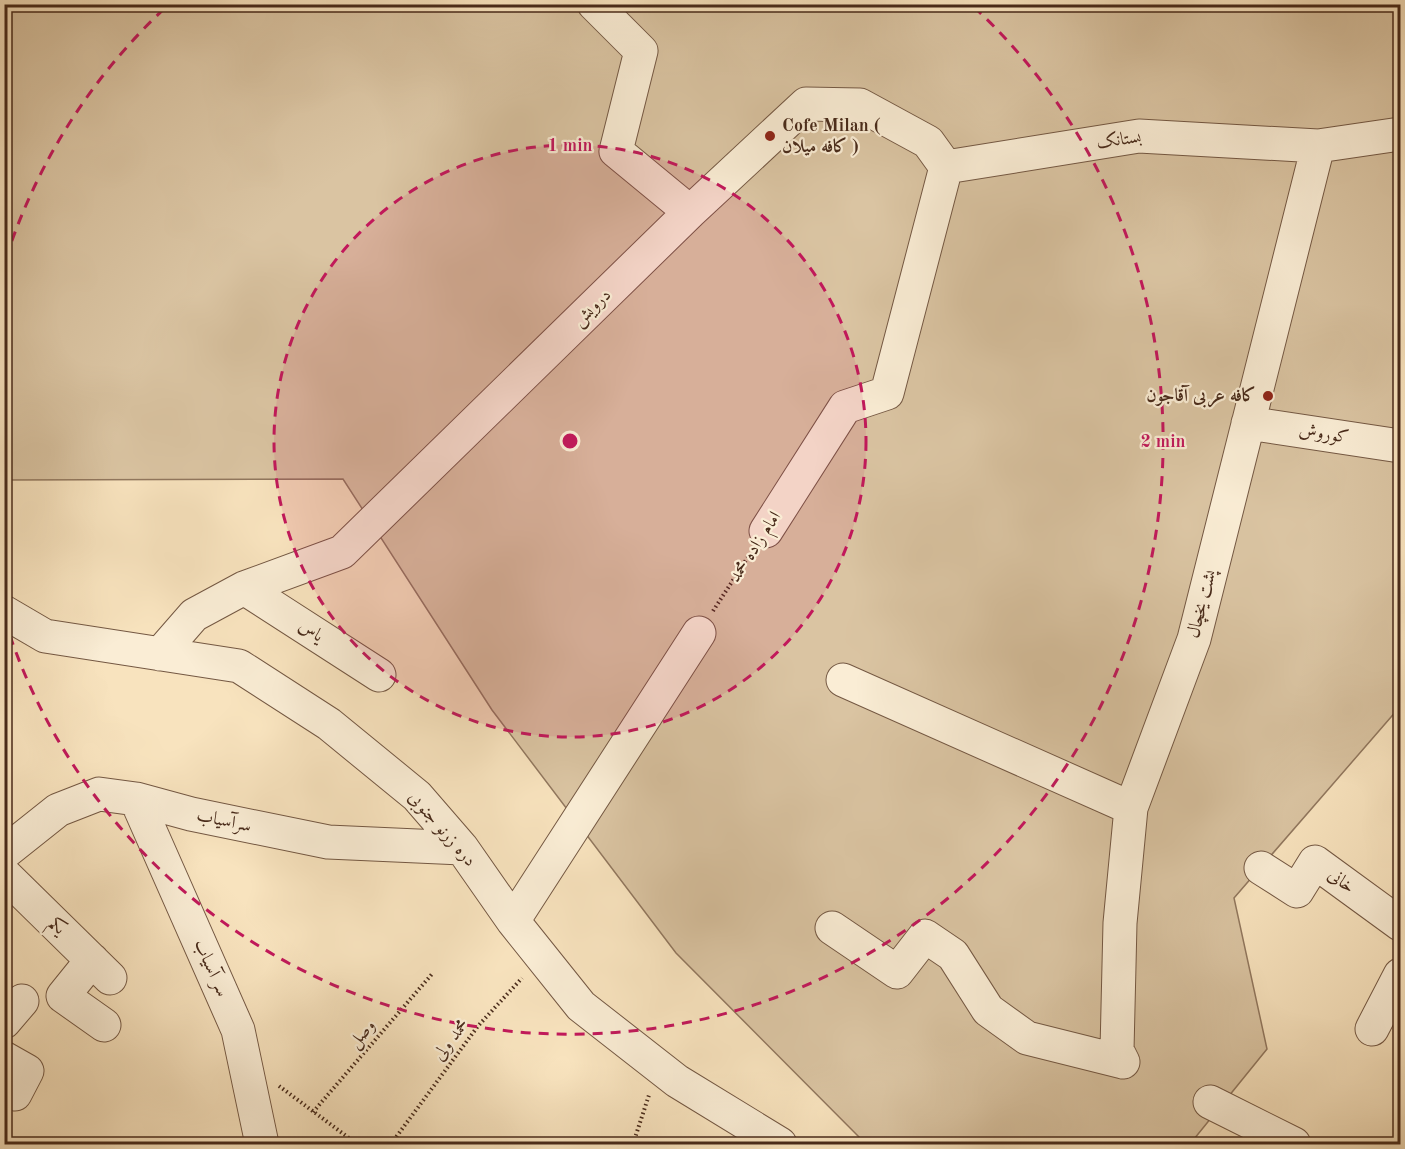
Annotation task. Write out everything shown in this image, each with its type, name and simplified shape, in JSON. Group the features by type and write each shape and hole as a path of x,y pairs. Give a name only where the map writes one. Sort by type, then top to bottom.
{"street":[{"path":"594,4 641,51 616,151 690,212"},
{"name":"درویش","path":"244,588 342,552 690,212 806,104 860,105 928,142 946,167"},
{"name":"بستانک","path":"946,167 1139,136 1318,146 1401,134"},
{"name":"پشت یخچال","path":"831,928 897,972 925,936 953,955 988,1010 1027,1038 1123,1062 1117,1050 1120,923 1131,808 1194,639 1318,146"},
{"name":"امام زاده محمد","path":"766,531 845,407 886,393 946,167"},
{"name":"کوروش","path":"1248,423 1401,446"},
{"path":"160,654 194,615 244,588"},
{"name":"یاس","path":"244,588 379,675"},
{"name":"دره زرنو جنوبی","path":"4,612 45,636 239,666 329,724 417,796 462,848 513,921 581,1006 677,1081 780,1144"},
{"path":"513,921 699,633"},
{"path":"843,680 1131,808"},
{"name":"سرآسیاب","path":"7,851 58,810 99,794 136,799 191,814 328,842 462,848"},
{"name":"سر آسیاب","path":"136,799 238,1030 262,1144"},
{"name":"یکم","path":"7,851 101,969 63,996 104,1025"},
{"name":"خانی","path":"1261,868 1297,891 1315,862 1401,924"},
{"path":"1372,1029 1401,975"},
{"path":"4,1058 27,1071 15,1094"},
{"path":"1210,1102 1294,1144"}],"path":[{"name":"امام زاده محمد","path":"699,633 766,531"},
{"name":"محمد ولی","path":"391,1144 478,1026 541,958"},
{"name":"وصل","path":"313,1112 432,974"},
{"path":"245,1060 357,1144"},
{"path":"633,1144 658,1066"}],"shaded area":[{"path":"4,5 1400,5 1400,710 1398,709 1234,898 1267,1049 1190,1144 866,1144 676,953 492,710 343,479 5,480"}],"place":[{"name":"Cofe Milan ( کافه میلان )","path":"770,136"},
{"name":"کافه عربی آقاجون","path":"1268,396"}]}
